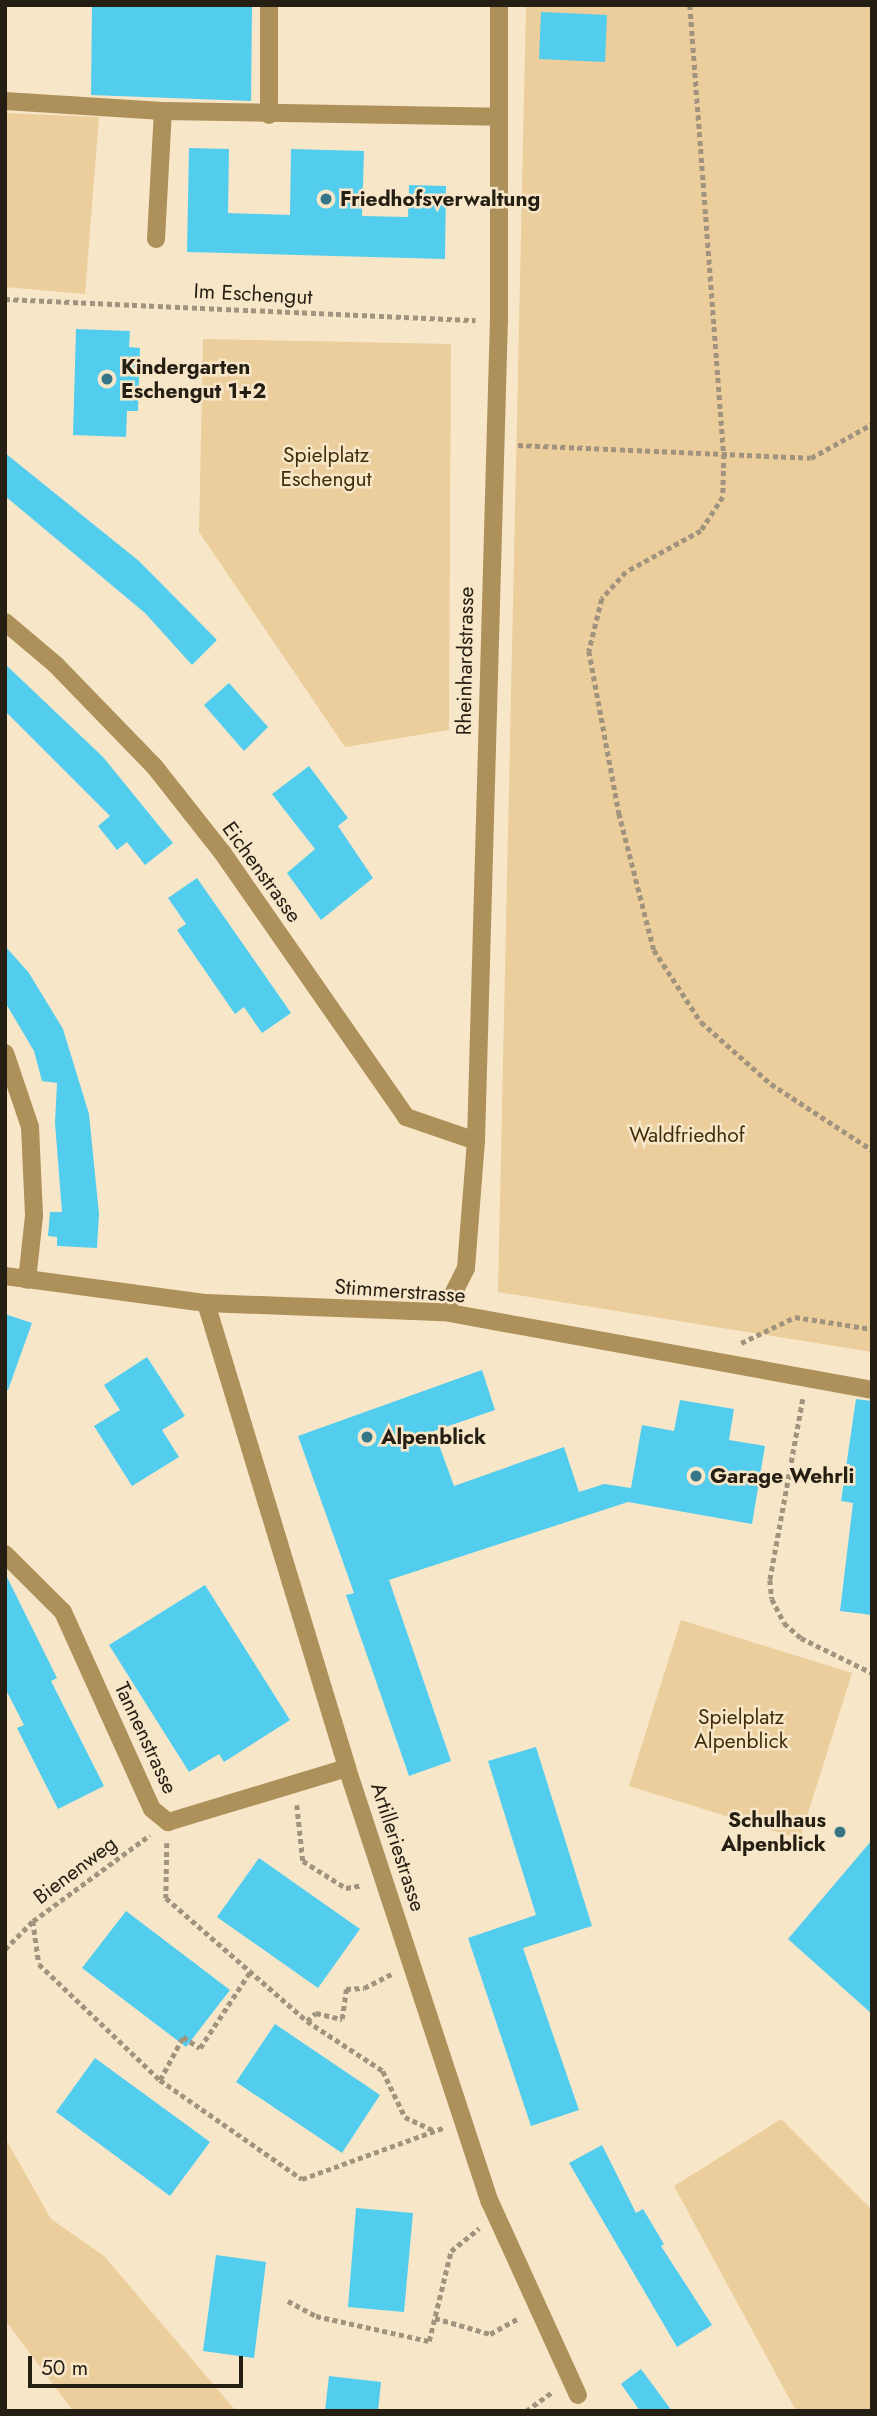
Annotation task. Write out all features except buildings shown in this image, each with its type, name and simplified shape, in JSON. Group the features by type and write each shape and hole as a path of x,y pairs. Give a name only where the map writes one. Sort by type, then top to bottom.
{"street":[{"path":"269,5 269,115"},
{"name":"Rheinhardstrasse","path":"444,1312 466,1268 475,1141 493,444 499,320 499,5"},
{"path":"5,101 269,115 499,117"},
{"path":"156,239 163,111"},
{"name":"Eichenstrasse","path":"5,622 56,665 154,766 222,852 406,1117 475,1141"},
{"path":"5,1054 30,1127 34,1216 27,1280"},
{"name":"Stimmerstrasse","path":"5,1276 206,1303 444,1312 872,1390"},
{"name":"Artilleriestrasse","path":"206,1303 348,1768 495,2215 578,2395"},
{"name":"Tannenstrasse","path":"5,1554 63,1612 152,1809 168,1822 348,1768"}],"path":[{"path":"690,5 724,454 723,497 701,531 626,572 603,599 589,651 619,813 654,950 701,1022 771,1084 872,1150"},
{"name":"Im Eschengut","path":"5,299 499,320"},
{"path":"493,444 811,458 872,424"},
{"path":"705,1360 795,1317 872,1329"},
{"path":"801,1411 770,1580 772,1599 784,1623 801,1638 872,1673"},
{"path":"295,1784 303,1861 346,1888 385,1881"},
{"path":"168,1822 166,1898 307,2021 383,2071 405,2117 435,2131"},
{"name":"Bienenweg","path":"5,1949 33,1921 168,1822"},
{"path":"33,1921 39,1964 160,2080 302,2179 463,2121"},
{"path":"307,2021 316,2013 342,2019 346,1989 364,1988 412,1963"},
{"path":"160,2080 183,2037 200,2048 250,1972"},
{"path":"288,2301 316,2316 429,2341 451,2251 495,2215"},
{"path":"435,2318 490,2334 538,2307"},
{"path":"526,2411 541,2404 569,2375"}],"green space":[{"name":"Waldfriedhof","path":"526,5 872,5 872,1352 498,1292"},
{"path":"5,113 99,117 85,294 5,287"},
{"name":"Spielplatz Eschengut","path":"203,339 451,344 449,730 345,747 199,532"},
{"name":"Spielplatz Alpenblick","path":"681,1620 852,1673 800,1839 629,1786"},
{"path":"781,2119 872,2210 872,2411 796,2411 674,2186"},
{"path":"5,2138 51,2219 104,2256 236,2411 73,2411 5,2320"}],"place":[{"name":"Friedhofsverwaltung","path":"326,199"},
{"name":"Kindergarten Eschengut 1+2","path":"107,379"},
{"name":"Alpenblick","path":"367,1437"},
{"name":"Garage Wehrli","path":"696,1476"},
{"name":"Schulhaus Alpenblick","path":"840,1832"}]}
